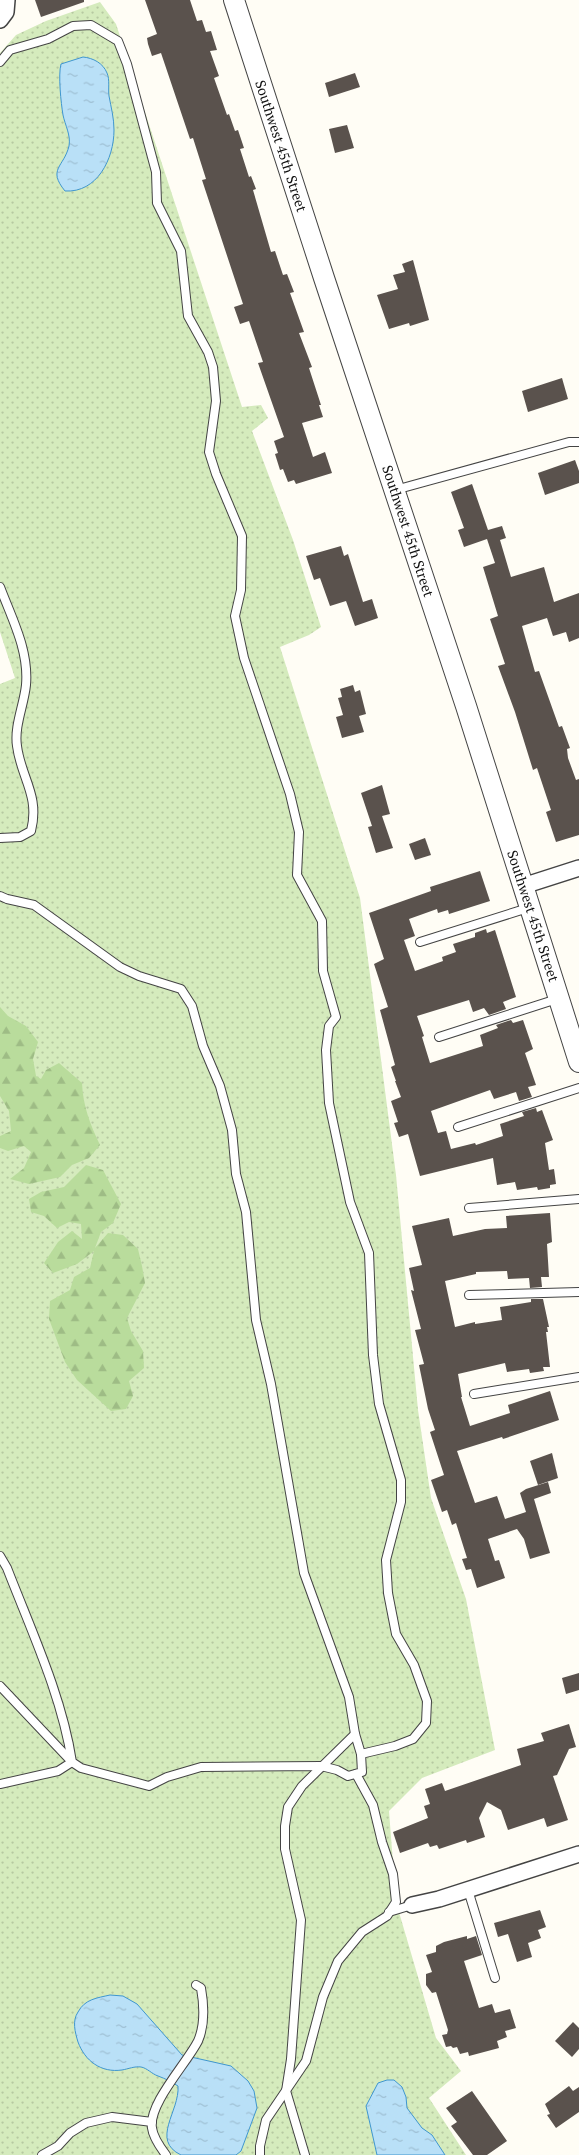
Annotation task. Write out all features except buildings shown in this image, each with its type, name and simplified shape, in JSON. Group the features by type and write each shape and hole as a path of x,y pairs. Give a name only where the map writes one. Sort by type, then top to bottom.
{"street":[{"path":"0,20 6,12 7,0"},
{"name":"Southwest 45th Street","path":"234,0 579,1062"},
{"path":"523,886 579,868"},
{"path":"412,1905 468,1890 579,1854"}],"lane":[{"path":"0,62 10,50 48,39 73,26 91,25 118,41 127,64 156,172 157,203 181,251 188,316 208,352 213,367 216,400 209,452 216,474 242,536 241,590 235,616 244,658 290,794 299,832 297,875 322,920 323,971 336,1017 329,1026 326,1050 329,1103 350,1202 369,1253 373,1355 379,1404 401,1480 401,1502 386,1560 388,1593 396,1634 414,1665 427,1701 426,1723 413,1739 395,1746 361,1754"},
{"path":"395,491 569,442 579,442"},
{"path":"0,587 22,643 26,664 26,686 18,727 17,745 34,800 34,819 31,831 20,837 0,838"},
{"path":"0,896 34,905 120,967 139,976 181,989 192,1006 203,1046 220,1086 232,1130 236,1174 247,1220 256,1320 273,1393 304,1573 349,1697 355,1734 361,1754 362,1772 348,1776 337,1770 320,1766 201,1767 167,1777 149,1786 81,1768 72,1762 0,1686"},
{"path":"420,942 530,908"},
{"path":"440,1037 559,999"},
{"path":"458,1127 579,1088"},
{"path":"469,1208 579,1199"},
{"path":"469,1295 579,1292"},
{"path":"474,1394 579,1377"},
{"path":"0,1556 7,1568 51,1686 67,1732 72,1762"},
{"path":"305,2155 286,2092 291,2059 301,1920 285,1849 285,1826 288,1808 302,1786 320,1766 355,1734"},
{"path":"0,1784 58,1771 72,1762"},
{"path":"260,2155 260,2146 266,2120 306,2062 323,1997 338,1961 362,1932 386,1916 396,1902 393,1874 382,1842 373,1805 356,1774"},
{"path":"468,1890 495,1978"},
{"path":"390,1912 412,1905"},
{"path":"166,2155 159,2146 152,2127 153,2114 169,2084 198,2040 204,2007 201,1988 196,1985"},
{"path":"42,2155 58,2146 70,2133 86,2123 112,2117 152,2122"}],"green space":[{"path":"100,2 116,24 242,407 261,405 268,418 252,431 293,540 321,627 309,635 280,647 360,898 396,1175 418,1410 431,1498 466,1599 495,1750 422,1778 389,1811 396,1902 436,2038 461,2071 429,2098 466,2155 0,2155 0,684 15,678 0,632 0,53 16,35 46,21"},
{"path":"0,1007 8,1016 26,1026 38,1042 33,1059 36,1076 41,1079 46,1070 59,1063 82,1083 88,1115 100,1145 89,1158 72,1165 60,1177 29,1184 10,1179 24,1168 31,1152 24,1146 8,1151 0,1148 0,1136 11,1131 9,1111 0,1096"},
{"path":"86,1165 103,1170 121,1204 113,1223 101,1232 95,1248 108,1233 123,1235 138,1249 145,1283 127,1318 131,1331 143,1351 144,1368 129,1381 133,1396 126,1409 111,1411 77,1380 65,1362 49,1319 50,1301 70,1290 74,1277 90,1268 94,1251 77,1264 53,1273 44,1263 58,1242 72,1231 82,1239 81,1224 69,1222 57,1228 44,1216 31,1212 29,1199 41,1192 64,1187"}],"water":[{"path":"83,57 103,66 107,73 114,121 113,141 107,163 95,180 76,190 65,191 57,178 58,168 69,146 69,134 62,110 60,69 61,64"},
{"path":"110,1995 123,1996 137,2004 182,2055 231,2066 248,2081 254,2091 257,2108 241,2151 236,2155 181,2155 172,2149 167,2133 178,2086 141,2067 107,2070 89,2060 78,2042 75,2027 76,2015 84,2004 96,1998"},
{"path":"394,2080 402,2087 406,2097 407,2108 422,2128 432,2135 445,2155 377,2155 366,2106 378,2083"}]}
